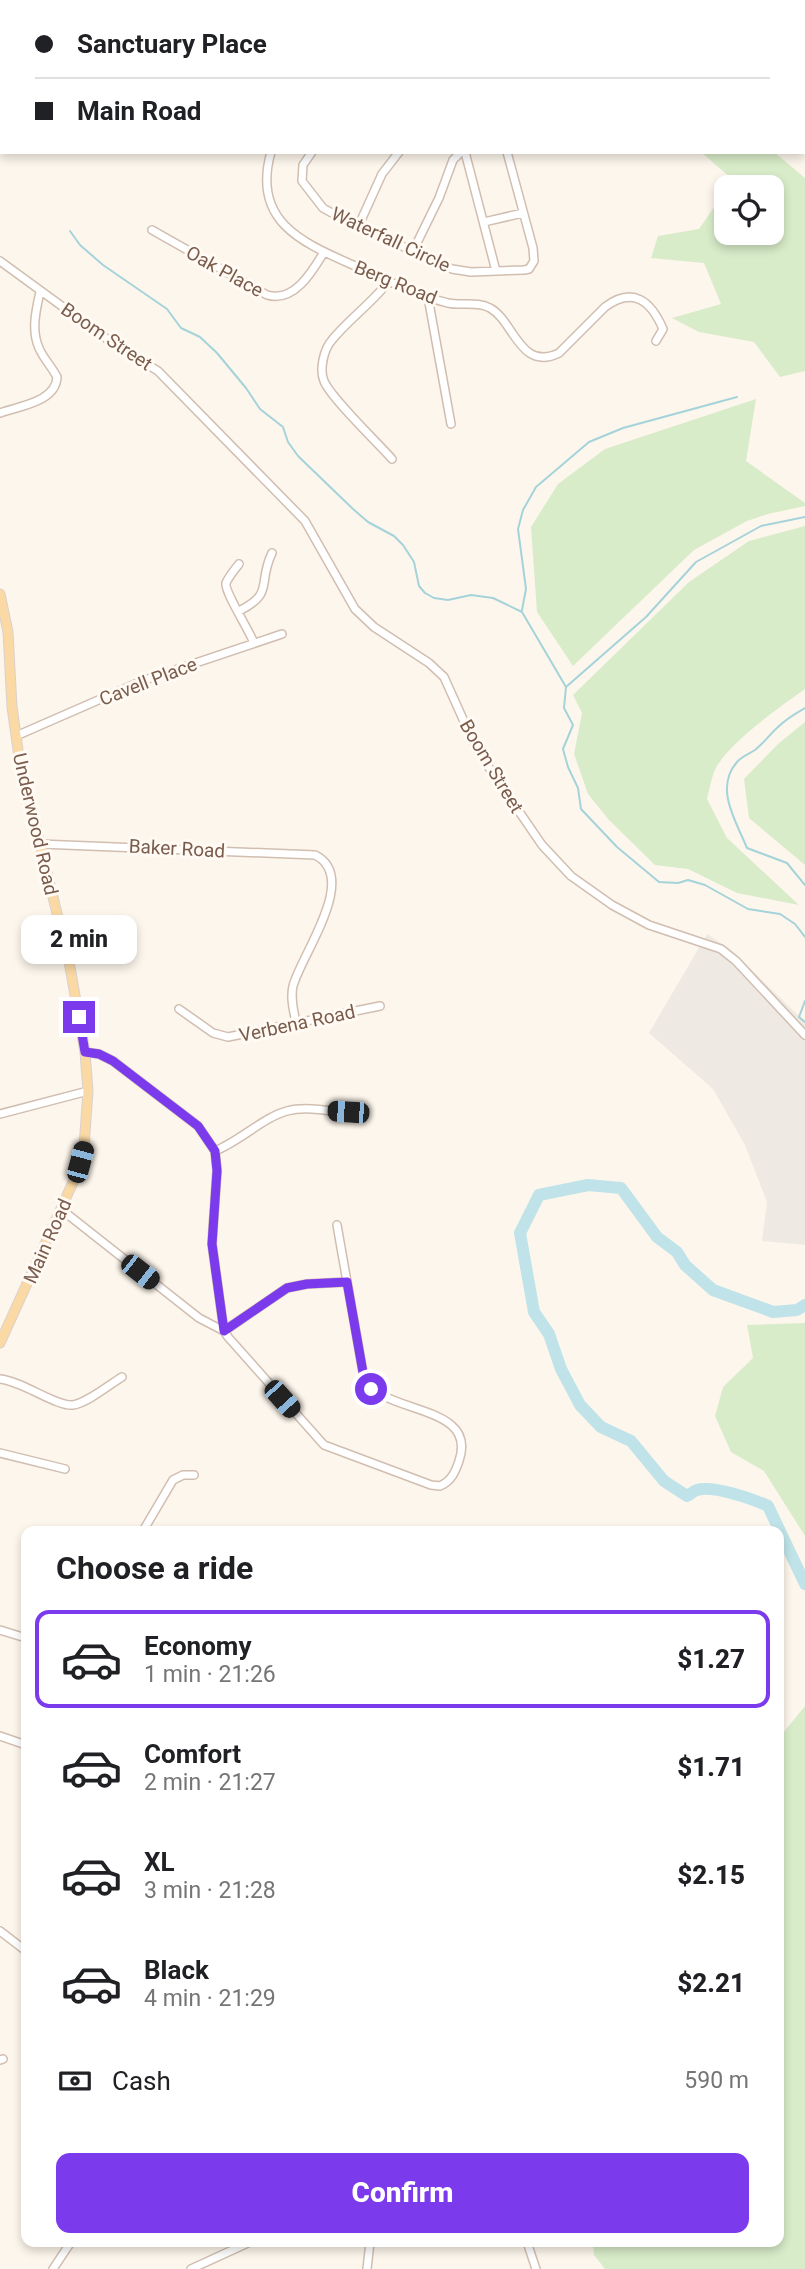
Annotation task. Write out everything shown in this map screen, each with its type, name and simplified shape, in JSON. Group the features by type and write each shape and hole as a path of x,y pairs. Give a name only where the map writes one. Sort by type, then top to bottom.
{"main road":[{"name":"Underwood Road","path":"0,594 8,632 16,736 23,780 60,929"},
{"name":"Main Road","path":"0,1343 62,1210 84,1147 88,1091 85,1052 60,929"}],"street":[{"name":"Berg Road","path":"270,154 265,174 266,187 275,215 294,236 324,253 428,297 451,304 476,304 491,308 529,353 552,356 566,348 604,307 627,296 641,299 651,308 663,329 656,341"},
{"name":"Waterfall Circle","path":"310,154 301,173 306,188 323,208 358,227 462,272 524,270 532,265 534,254 508,154"},
{"path":"358,227 382,174 397,154"},
{"path":"413,251 439,198 453,160 460,154"},
{"path":"464,154 496,271"},
{"path":"484,222 523,214"},
{"name":"Oak Place","path":"152,230 267,295 277,298 296,289 313,271 324,253"},
{"name":"Boom Street","path":"0,261 111,342 158,371 305,521 355,609 374,627 429,663 444,677 481,755 542,845 571,876 612,905 649,925 720,949 736,961 805,1035"},
{"path":"389,281 332,339 326,351 322,374 328,389 392,459"},
{"path":"0,413 45,398 55,388 57,377 38,347 35,336 34,324 40,292"},
{"path":"428,297 451,424"},
{"path":"239,611 261,596 267,563 272,553"},
{"path":"239,564 225,586 254,643"},
{"name":"Cavell Place","path":"16,736 142,681 282,634"},
{"name":"Baker Road","path":"40,844 315,855 325,862 332,874 332,881 318,932 294,982 292,999 296,1023"},
{"name":"Verbena Road","path":"179,1009 213,1033 228,1037 380,1006"},
{"path":"85,1052 99,1054 113,1061 198,1126 215,1151 217,1171 212,1244 224,1331"},
{"path":"0,1114 88,1091"},
{"path":"215,1151 285,1112 348,1112"},
{"path":"62,1210 199,1318 224,1331 324,1445 440,1486 453,1476 457,1468 462,1450 461,1440 450,1423 378,1394 367,1384 337,1225"},
{"path":"224,1331 287,1288 347,1282"},
{"path":"0,1378 23,1384 71,1405 81,1402 122,1377"},
{"path":"0,1453 65,1469"},
{"path":"146,1526 173,1480 194,1475"},
{"path":"0,1630 21,1636"},
{"path":"0,1736 21,1743"},
{"path":"0,1931 21,1947"},
{"path":"53,2269 65,2247"},
{"path":"191,2269 239,2247"},
{"path":"368,2269 370,2247"},
{"path":"529,2247 536,2269"}],"shaded area":[{"path":"707,934 731,950 805,1022 805,1245 762,1241 767,1202 745,1145 713,1089 649,1033"}],"green space":[{"path":"703,154 776,154 805,178 805,371 780,377 754,342 699,332 672,318 721,304 704,263 651,258 658,236 699,229 714,207 714,245 784,245 784,175 727,175"},
{"path":"756,399 746,461 805,503 805,506 747,521 694,550 573,666 537,612 531,527 558,484 605,449"},
{"path":"805,526 805,689 729,750 714,772 707,799 727,838 799,905 737,893 688,869 655,865 609,820 588,794 574,754 582,713 573,695 689,582 749,541"},
{"path":"805,722 805,865 749,818 744,779 778,744"},
{"path":"805,1323 805,1536 764,1471 731,1452 715,1416 723,1387 753,1358 747,1325"},
{"path":"805,1706 805,2269 605,2269 594,2255 593,2247 784,2247 784,1732"}],"waterway":[{"path":"70,231 80,245 103,265 167,309 181,328 200,337 217,353 260,409 283,427 288,442 298,456 368,522 394,536 403,545 414,562 419,586 425,593 434,598 448,600 471,595 493,598 522,612 566,687 564,708 573,725 563,749 578,788 581,809 617,847 659,882 678,883 688,880 705,885 748,909 780,914 795,924 805,937"},
{"path":"522,610 526,589 518,529 523,510 536,487 589,442 623,428 737,397"},
{"path":"566,687 646,617 696,562 761,526 805,517"},
{"path":"805,708 784,721 755,750 741,758 730,772 727,783 729,805 747,848 787,863 805,885"},
{"path":"805,1001 799,1017 805,1022"},
{"path":"777,1526 768,1506 743,1497 713,1489 697,1490 687,1496 664,1481 631,1441 601,1427 580,1405 561,1369 549,1334 534,1312 520,1233 539,1195 588,1185 621,1188 657,1237 677,1252 685,1265 713,1290 773,1312 797,1310 805,1305"},
{"path":"784,1540 805,1584"}],"route":[{"path":"79,1017 85,1052 99,1054 113,1061 198,1126 212,1144 217,1157 217,1171 212,1244 224,1331 287,1288 347,1282 364,1378 371,1389"}]}
